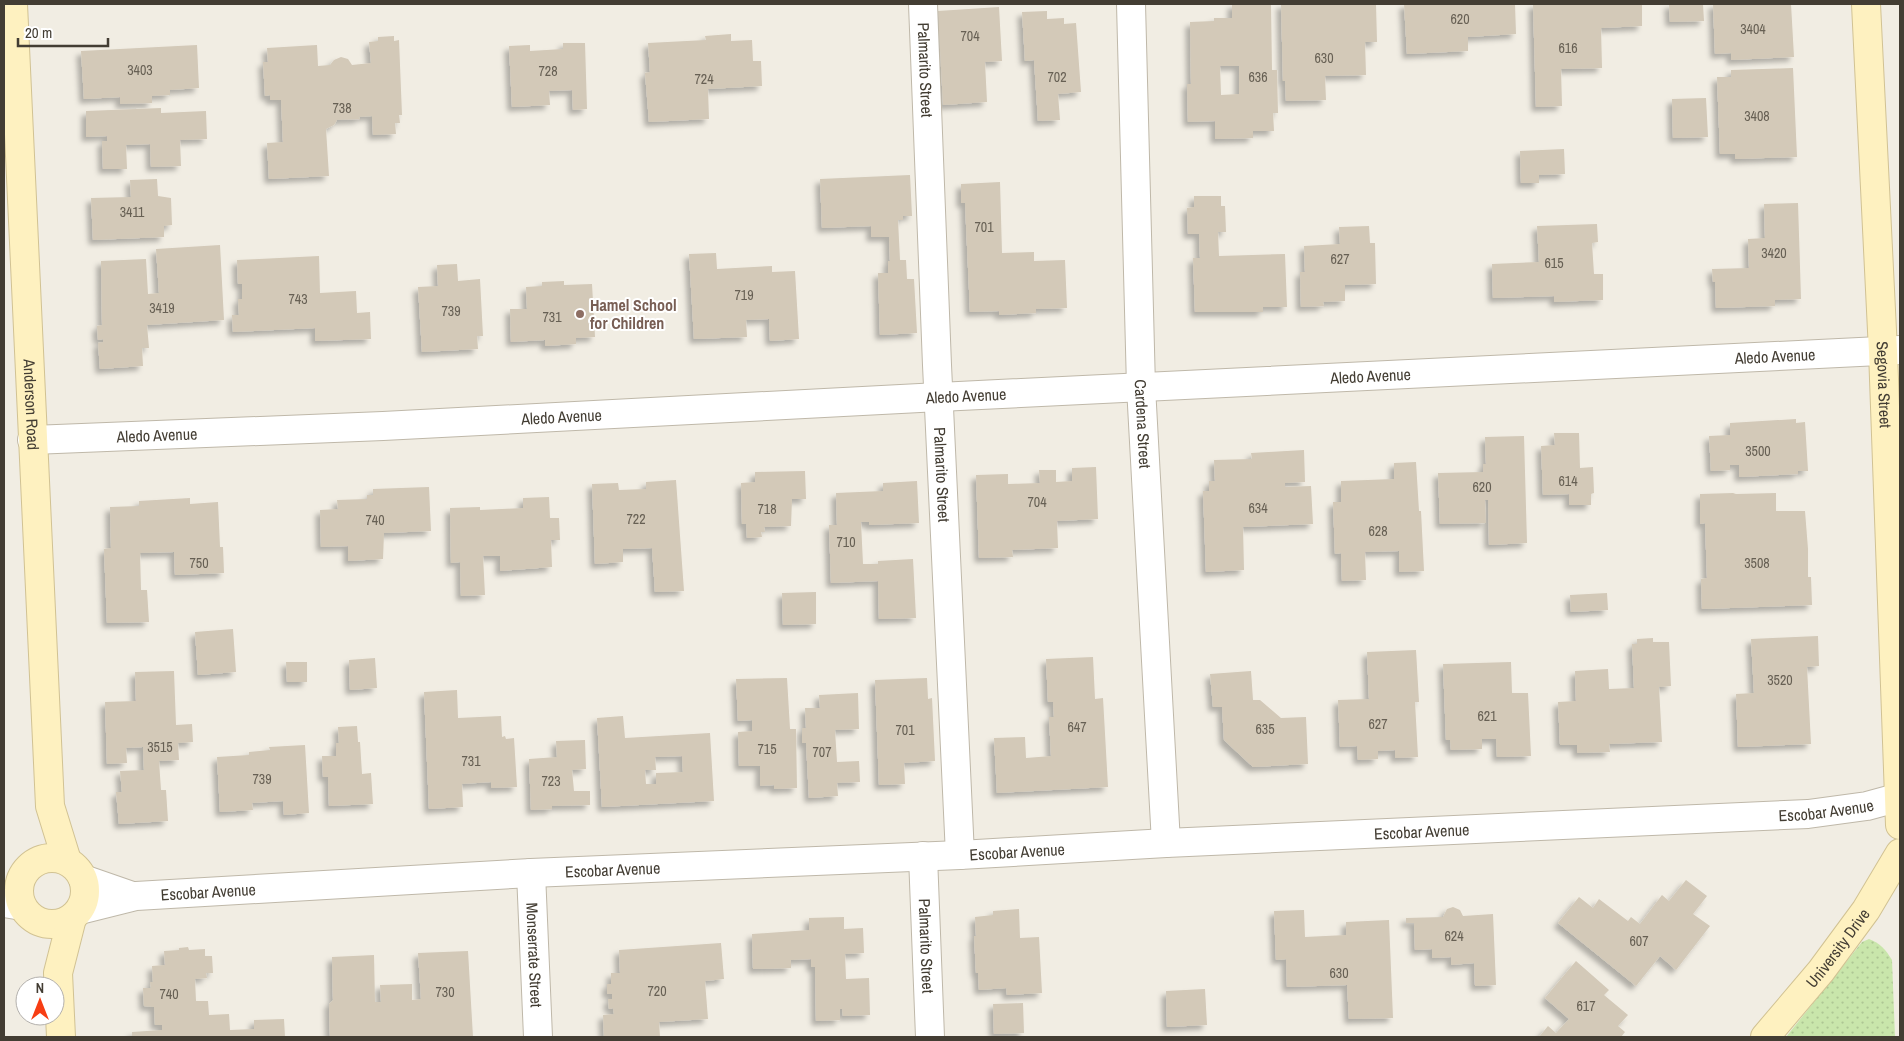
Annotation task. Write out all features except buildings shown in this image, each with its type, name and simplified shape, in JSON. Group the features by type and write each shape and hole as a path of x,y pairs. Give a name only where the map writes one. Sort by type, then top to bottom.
{"street":[{"name":"Anderson Road","path":"13,4 50,806 75,870"},
{"name":"Palmarito Street","path":"923,4 960,855"},
{"name":"Cardena Street","path":"1131,4 1141,387 1166,843"},
{"name":"Segovia Street","path":"1866,4 1892,351 1900,825"},
{"name":"Aledo Avenue","path":"32,440 382,426 1892,351"},
{"name":"Escobar Avenue","path":"76,914 132,896 531,873 960,855 1166,843 1808,814 1867,806 1900,798"},
{"name":"Anderson Road","path":"20,895 50,806"},
{"name":"University Drive","path":"1765,1037 1821,970 1860,917 1900,853"},
{"name":"Palmarito Street","path":"923,856 930,1037"},
{"path":"20,895 48,858 75,870 86,890 84,900 76,914 58,973 61,1037"},
{"name":"Escobar Avenue","path":"75,870 132,896"},
{"name":"Monserrate Street","path":"531,873 538,1037"},
{"path":"20,895 49,924 61,924 76,914"},
{"path":"20,895 58,973"}],"green space":[{"path":"1869,939 1882,947 1892,960 1895,1037 1786,1037 1862,942"}],"place":[{"name":"Hamel School for Children","path":"580,314"}]}
